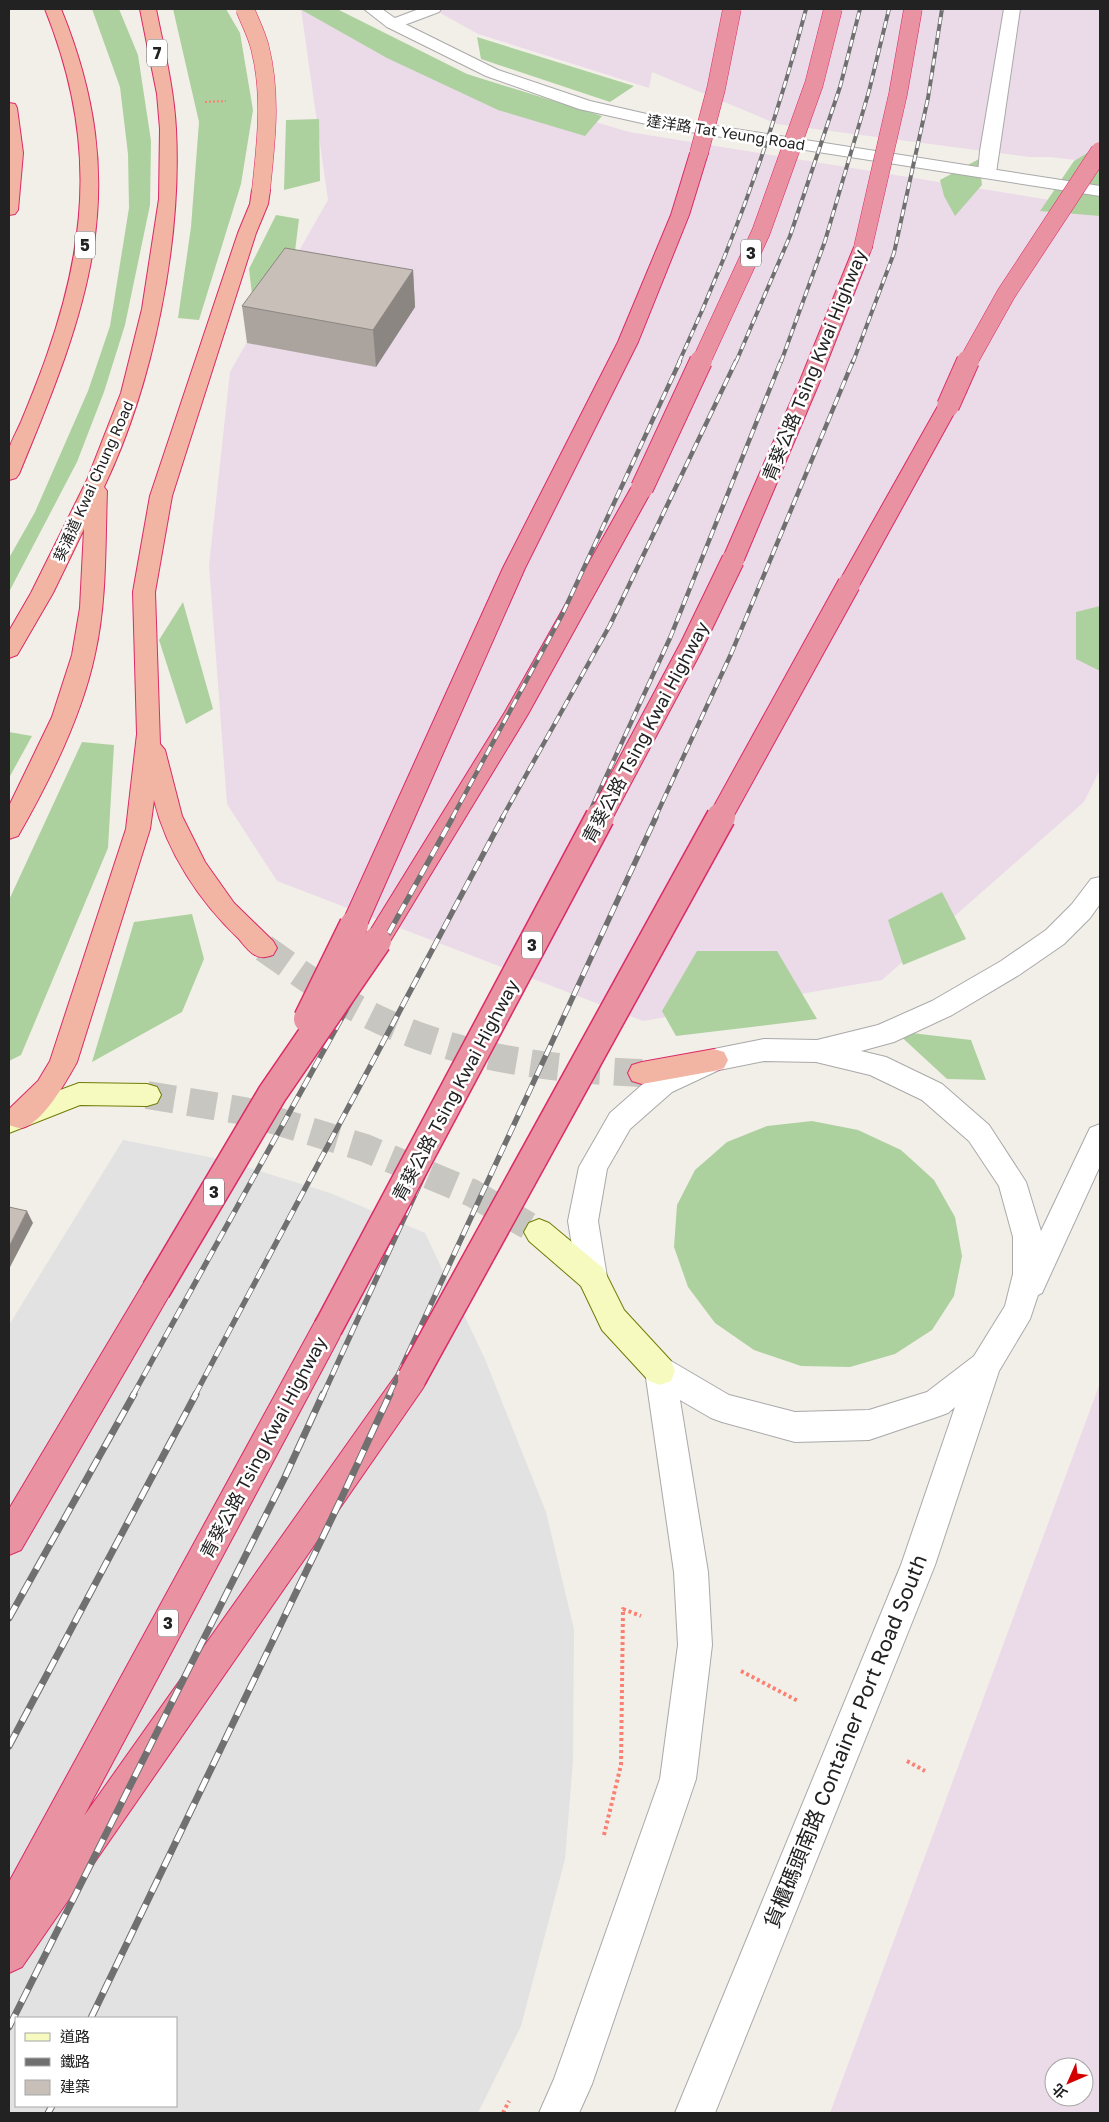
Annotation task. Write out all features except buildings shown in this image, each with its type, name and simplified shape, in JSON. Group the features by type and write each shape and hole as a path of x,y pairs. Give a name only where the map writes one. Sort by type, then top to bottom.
{"highway":[{"name":"5","path":"9,474 58,351 78,289 87,232 89,151 72,59 64,33 53,9"},
{"path":"14,1120 48,1089 63,1062 138,829 149,734 144,592 161,496 247,233 259,204 261,190 268,125 267,87 261,50 245,9"},
{"path":"272,1094 354,925 514,568 628,342 680,215 716,89 732,9"},
{"name":"3","path":"9,1539 272,1094 354,978 516,714 642,488 761,232 814,84 833,9"},
{"name":"青葵公路 Tsing Kwai Highway","path":"9,1919 328,1328 682,664 733,560 809,383 863,247 898,94 913,9"},
{"name":"葵涌道 Kwai Chung Road","path":"9,650 42,593 97,480 131,393 152,309 168,199 168,129 165,94 148,10"},
{"path":"9,108 14,154 9,210"},
{"path":"9,1954 412,1378 948,406 973,350 1024,264 1100,151"},
{"path":"9,830 53,744 78,676 90,616 97,480"},
{"path":"149,734 170,816 194,866 225,910 264,948"},
{"path":"642,1073 714,1060"}],"main road":[{"path":"14,1120 79,1094 147,1095"},
{"path":"538,1232 592,1277 613,1320 660,1371"}],"street":[{"name":"達洋路 Tat Yeung Road","path":"372,9 393,24 492,72 585,105 664,123 1100,190"},
{"path":"393,24 433,9"},
{"path":"988,173 989,151 1012,9"},
{"path":"816,1051 884,1034 942,1008 993,978 1055,937 1081,911 1100,886"},
{"path":"592,1277 583,1221 593,1167 620,1121 662,1084 714,1060 764,1050 816,1051 876,1065 932,1092 979,1132 1012,1182 1028,1237 1028,1274 1019,1310"},
{"path":"660,1371 722,1408 795,1428 869,1425 937,1403 985,1366 1019,1310 1100,1136"},
{"name":"貨櫃碼頭南路 Container Port Road South","path":"694,2113 918,1565 985,1366"},
{"path":"559,2113 572,2084 678,1779 695,1645 691,1572 660,1371"}],"path":[{"path":"602,1841 621,1766 623,1609 641,1616"},
{"path":"747,1674 798,1701"},
{"path":"907,1761 925,1771"},
{"path":"503,2113 511,2095"}],"shaded area":[{"path":"301,9 477,86 629,132 1100,208 1100,770 1084,802 882,980 643,1021 277,881 227,804 209,565 230,372 328,200"},
{"path":"433,9 1100,9 1100,163 1050,157 1030,157 777,124 652,72 649,88 478,34"},
{"path":"123,1140 224,1160 330,1193 425,1233 485,1359 546,1512 574,1629 573,1761 565,1859 521,2026 478,2113 9,2113 9,1325"},
{"path":"1100,1383 1100,2113 830,2113"}],"green space":[{"path":"92,9 119,9 138,55 151,141 150,205 125,325 104,392 77,462 9,592 9,558 35,512 88,391 110,326 129,208 128,154 120,87"},
{"path":"173,9 226,9 240,33 253,110 241,184 199,320 178,318 191,227 199,122"},
{"path":"300,9 337,9 467,74 602,116 585,136 498,110 387,58"},
{"path":"477,37 634,86 610,102 481,59"},
{"path":"319,119 320,181 284,190 286,120"},
{"path":"1094,149 1100,154 1100,216 1040,211 1074,161"},
{"path":"979,159 982,185 955,216 944,196 940,180"},
{"path":"276,215 299,219 293,267 254,311 249,269"},
{"path":"183,602 213,709 186,724 159,640"},
{"path":"1100,606 1100,671 1076,659 1076,612"},
{"path":"9,732 32,736 9,778"},
{"path":"82,742 114,745 108,848 21,1055 9,1061 9,900"},
{"path":"942,892 966,939 903,965 888,920"},
{"path":"192,914 204,959 182,1012 92,1062 134,922"},
{"path":"697,951 777,951 817,1019 676,1036 662,1011"},
{"path":"895,1031 971,1040 986,1080 947,1079"},
{"path":"812,1121 858,1130 901,1150 934,1180 955,1217 962,1256 954,1296 932,1330 895,1354 850,1367 801,1366 754,1350 715,1323 688,1287 674,1247 677,1205 695,1170 727,1142 767,1126"}],"tunnel":[{"path":"264,948 356,1008 424,1038 459,1049 531,1063 568,1068 642,1073"},
{"path":"147,1095 244,1111 365,1148 472,1193 539,1232"}],"railway":[{"path":"679,362 734,232 750,188 780,99 806,9"},
{"path":"736,362 790,236 840,87 860,9"},
{"path":"781,362 825,241 869,91 889,9"},
{"path":"853,362 894,253 928,98 942,9"},
{"path":"452,818 562,615 680,361"},
{"path":"502,818 610,625 736,361"},
{"path":"587,818 670,638 781,361"},
{"path":"655,818 731,654 853,361"},
{"path":"133,1395 453,817"},
{"path":"195,1395 503,817"},
{"path":"323,1395 588,817"},
{"path":"389,1395 656,817"},
{"path":"9,1618 134,1394"},
{"path":"9,1746 196,1394"},
{"path":"9,2027 285,1477 323,1394"},
{"path":"91,2017 390,1394"},
{"path":"48,2113 51,2107"}]}
